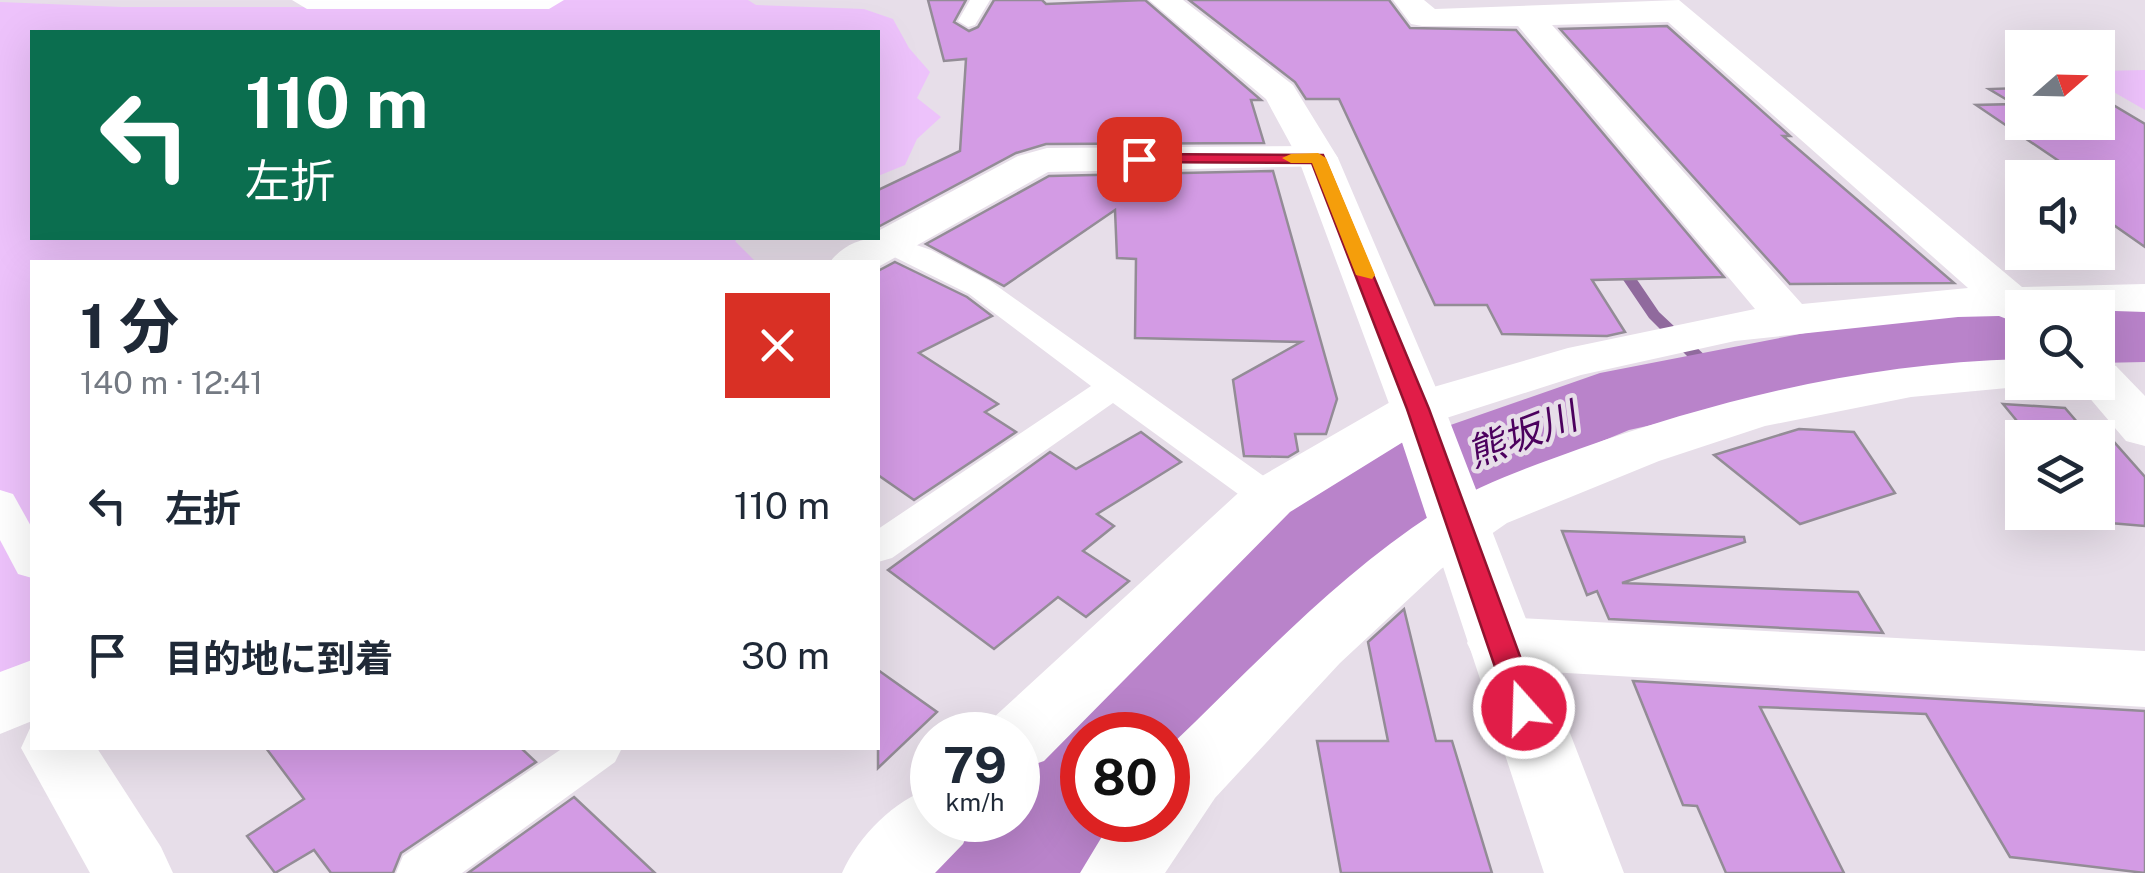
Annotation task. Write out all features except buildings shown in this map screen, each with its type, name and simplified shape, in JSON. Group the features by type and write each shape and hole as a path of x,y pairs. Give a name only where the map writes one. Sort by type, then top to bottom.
{"main road":[{"path":"308,0 548,0"},
{"path":"1164,0 1280,93 1318,158 1421,418 1584,873"},
{"path":"1408,0 1422,17 1527,16 1668,7 2005,296"},
{"path":"1527,16 1790,320"},
{"path":"856,260 1032,164 1047,160 1318,158"},
{"path":"2115,300 2145,298"},
{"path":"1040,719 1269,498 1421,418 1568,363 1735,326 2005,307"},
{"path":"2115,375 2145,374"},
{"path":"1190,774 1452,511 1542,485 1737,415 1932,379 2005,375"},
{"path":"2115,395 2145,429"},
{"path":"1500,643 2145,679"},
{"path":"55,750 133,873"},
{"path":"882,873 914,842"},
{"path":"1120,873 1142,842"}],"lane":[{"path":"968,21 980,0"},
{"path":"890,244 933,258 997,299 1269,498"},
{"path":"880,547 1113,387"},
{"path":"0,503 30,560"},
{"path":"421,873 597,750"}],"shaded area":[{"path":"561,0 748,0 756,5 864,9 893,19 909,48 930,72 917,98 941,117 917,139 905,165 880,175 880,30 30,30 30,240 737,240 754,260 30,260 30,667 0,683 0,2 122,7 529,7"},
{"path":"2145,70 2145,110 2115,93 2115,71"}],"waterway":[{"path":"1618,262 1654,315 1721,380"},
{"name":"熊坂川","path":"2115,335 2145,334"},
{"name":"熊坂川","path":"1137,712 1185,658 1301,553 1409,479 1600,405 1805,362 1964,337 2005,336"},
{"name":"熊坂川","path":"992,873 1060,797"}],"slow traffic":[{"path":"1291,158 1318,158 1365,275"}],"route":[{"path":"1139,159 1318,158 1418,409 1524,708"}]}
